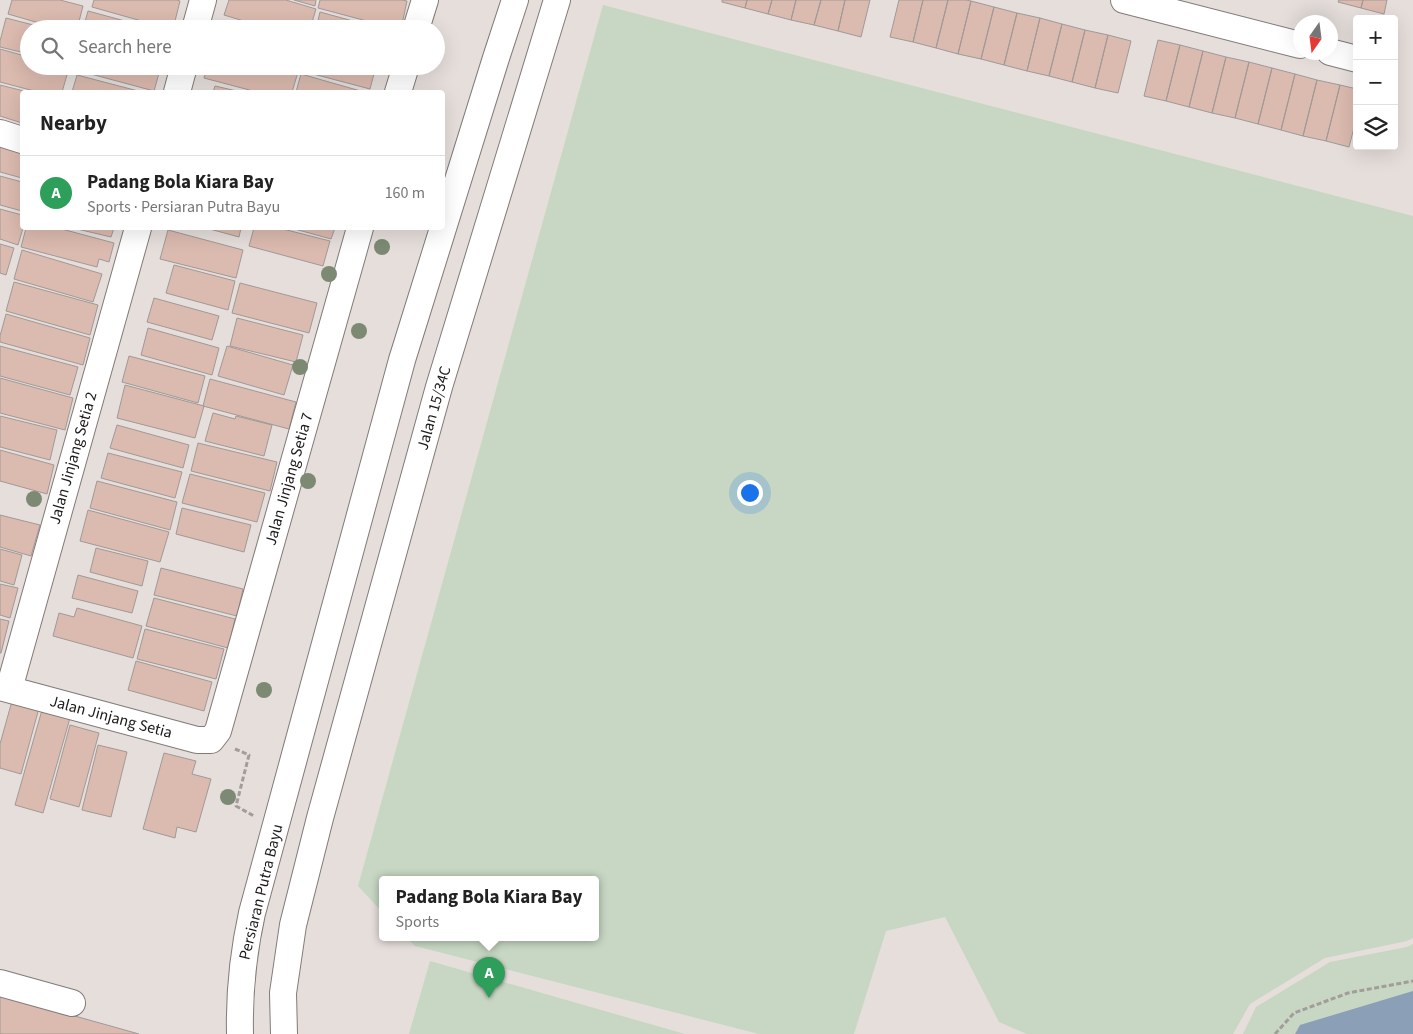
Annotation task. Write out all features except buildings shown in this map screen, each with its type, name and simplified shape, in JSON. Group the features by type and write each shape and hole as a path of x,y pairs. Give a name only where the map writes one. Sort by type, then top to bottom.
{"street":[{"path":"197,20 203,0"},
{"path":"418,20 424,0"},
{"path":"445,222 516,0"},
{"name":"Jalan 15/34C","path":"284,1034 283,993 293,925 320,818 439,387 558,0"},
{"path":"1124,0 1293,42"},
{"path":"1338,54 1353,58"},
{"path":"178,90 182,75"},
{"path":"399,90 403,75"},
{"path":"0,133 20,139"},
{"name":"Jalan Jinjang Setia 2","path":"4,688 137,230"},
{"name":"Jalan Jinjang Setia 7","path":"215,735 359,230"},
{"path":"278,819 402,360 442,230"},
{"name":"Jalan Jinjang Setia","path":"4,688 197,740 215,735"},
{"name":"Persiaran Putra Bayu","path":"240,1034 241,980 245,945 278,819"},
{"path":"0,983 72,1003"}],"path":[{"path":"215,735 249,755 236,806 278,819"},
{"path":"1275,1034 1294,1013 1348,993 1413,981"}],"green space":[{"path":"603,5 1413,216 1413,938 1407,941 1325,958 1250,1004 1233,1034 1027,1034 999,1022 945,917 886,931 854,1034 759,1034 415,946 410,941 599,941 599,876 379,876 379,909 358,886"},
{"path":"1413,944 1413,1034 1243,1034 1256,1007 1330,962 1407,947"},
{"path":"430,961 685,1034 409,1034"}],"water":[{"path":"1413,991 1413,1034 1295,1034 1300,1025"}],"place":[{"name":"Padang Bola Kiara Bay","path":"489,998"}]}
